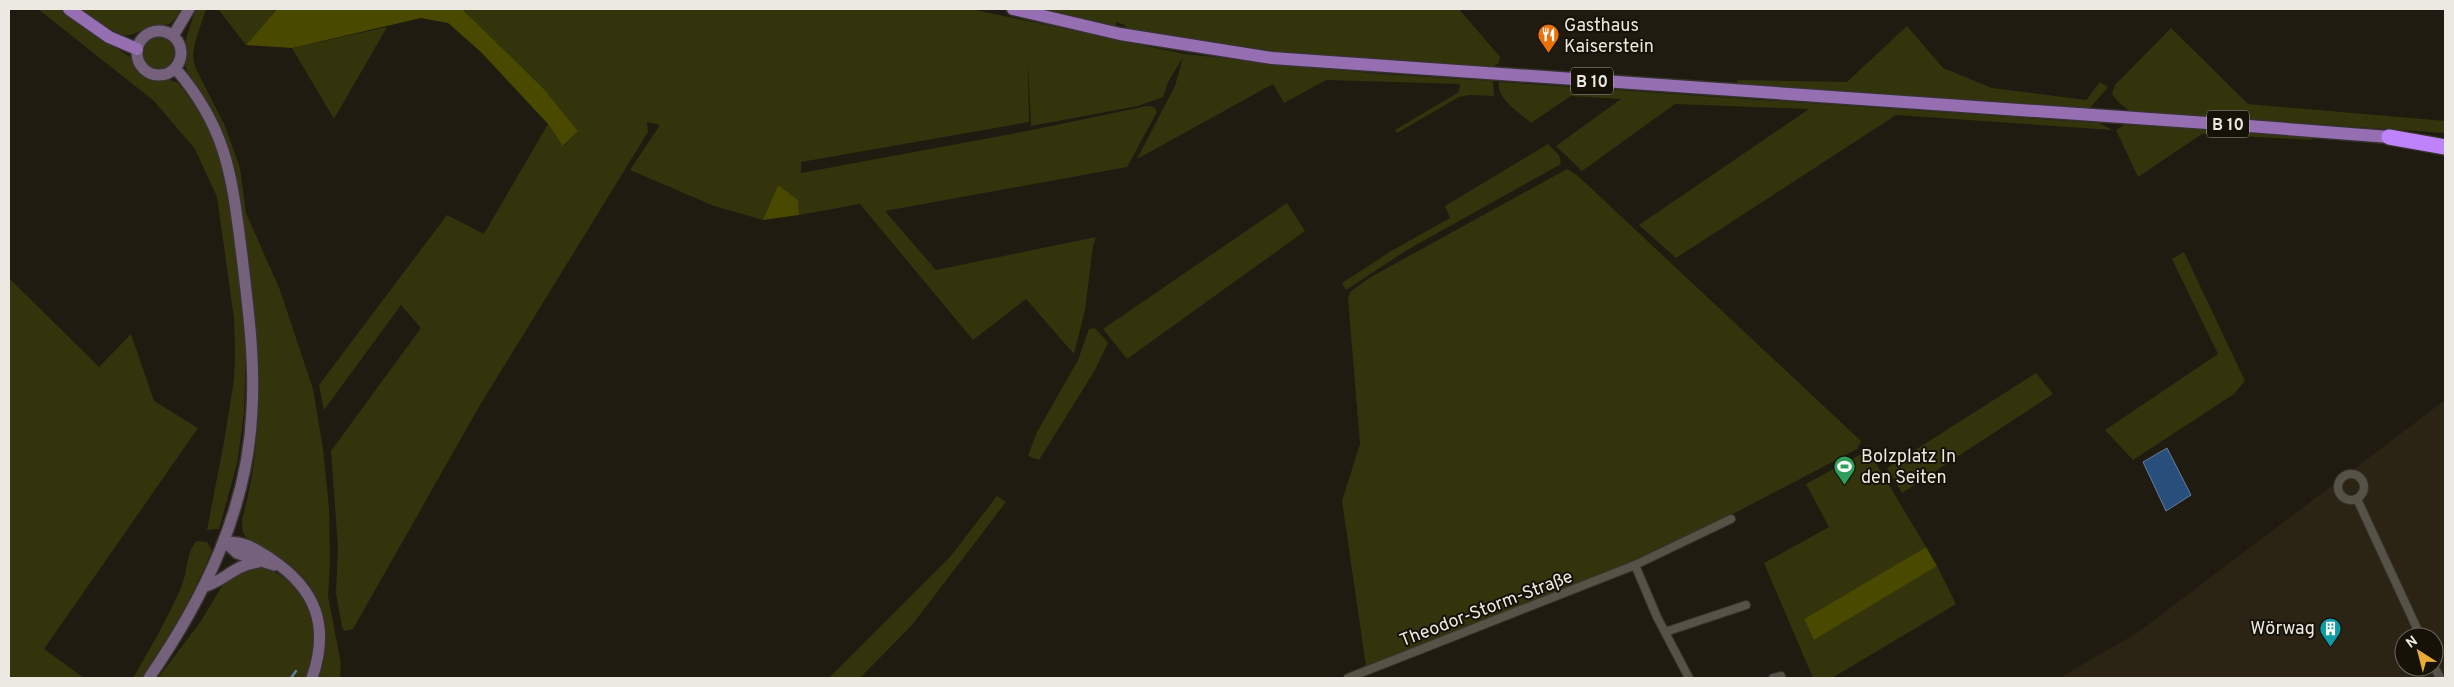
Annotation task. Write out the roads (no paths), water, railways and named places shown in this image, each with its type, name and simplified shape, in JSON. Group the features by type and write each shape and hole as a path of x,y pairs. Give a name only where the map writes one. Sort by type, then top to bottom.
{"highway":[{"name":"B 10","path":"2389,138 2445,139"},
{"name":"B 10","path":"2389,138 2445,148"}],"main road":[{"path":"70,9 109,37 137,48"},
{"path":"173,36 189,9"},
{"name":"B 10","path":"1013,9 1130,36 1272,58 2236,124 2389,138"},
{"path":"154,31 164,32 173,36 181,52 175,68 160,75 149,72 138,60 137,48 145,36 154,31"},
{"path":"149,678 176,638 206,586 225,542 246,462 252,411 251,336 234,188 219,135 205,107 175,68"},
{"path":"225,542 237,553 260,562 283,567"},
{"path":"225,542 243,542 283,567 301,584 309,595 318,619 319,653 312,678"},
{"path":"206,586 219,581 235,568 260,562"}],"street":[{"path":"2357,499 2415,627"},
{"name":"Theodor-Storm-Straße","path":"1348,678 1634,565 1731,519"},
{"path":"1634,565 1689,678"},
{"path":"1665,632 1746,605"},
{"path":"1773,678 1781,676"}],"water":[{"path":"2167,448 2191,495 2166,511 2143,462"}],"waterway":[{"path":"291,678 296,671"}],"place":[{"name":"Gasthaus Kaiserstein","path":"1548,54"},
{"name":"Bolzplatz In den Seiten","path":"1845,485"},
{"name":"Wörwag","path":"2331,647"}]}
